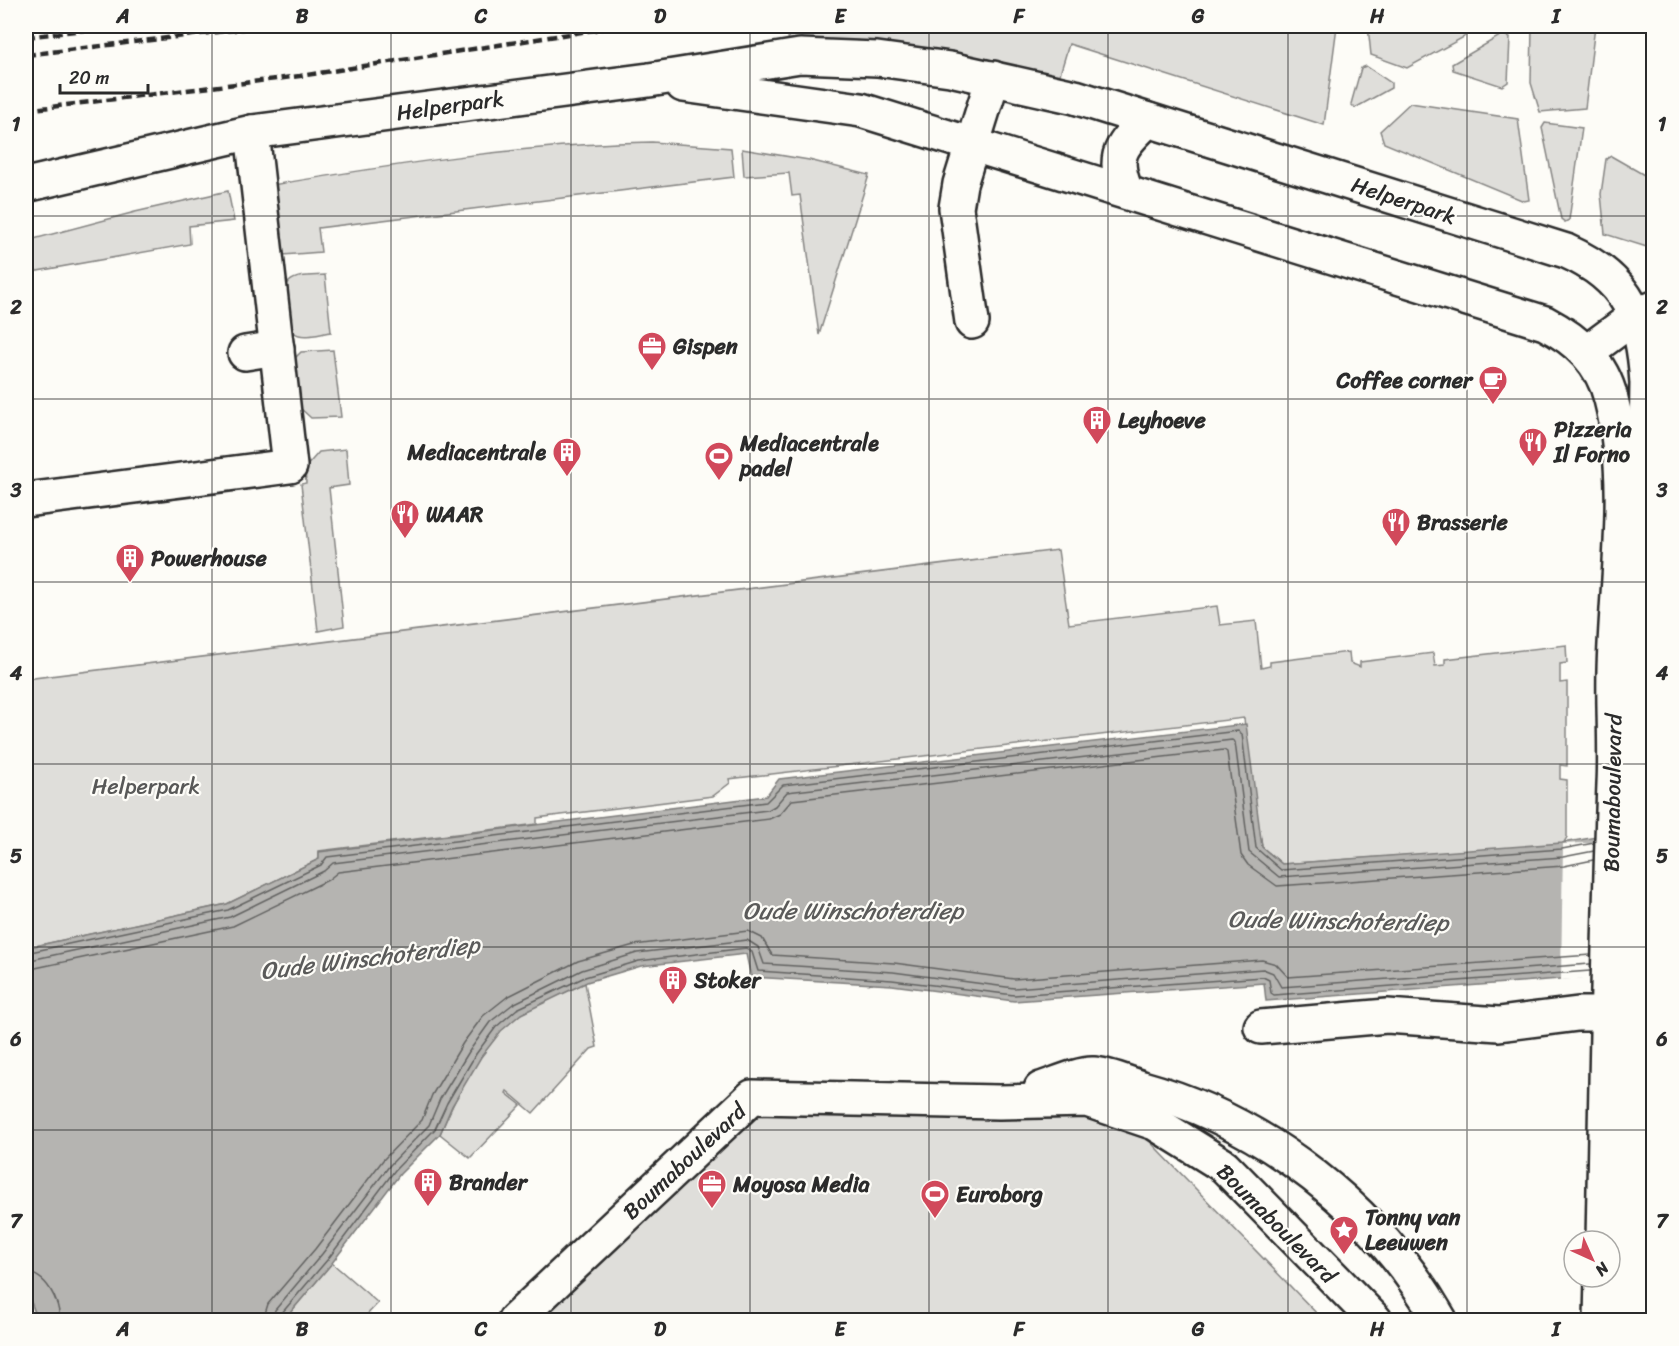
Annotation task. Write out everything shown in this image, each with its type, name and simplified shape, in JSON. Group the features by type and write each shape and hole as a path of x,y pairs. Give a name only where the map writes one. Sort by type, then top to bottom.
{"main road":[{"name":"Helperpark","path":"26,185 252,132 649,80 800,57 877,59 993,78 1075,97 1566,251 1594,265 1645,311"},
{"path":"972,322 956,208 960,184 993,78"},
{"name":"Helperpark","path":"649,80 861,110 973,142 1545,323 1566,334 1587,352"},
{"path":"1126,191 1117,170 1120,150 1148,120"},
{"path":"26,500 290,466 252,132"},
{"path":"1587,352 1645,311"},
{"name":"Boumaboulevard","path":"1604,1229 1647,383 1645,311"},
{"path":"245,353 277,348"},
{"name":"Boumaboulevard","path":"1587,352 1603,374 1611,399 1622,481 1625,827"},
{"path":"1261,1027 1387,1016 1499,1024 1578,1014 1615,1000"},
{"name":"Boumaboulevard","path":"1615,1000 1635,1133 1632,1320"},
{"name":"Boumaboulevard","path":"999,1102 1092,1074 1168,1095 1250,1132 1309,1172 1381,1237 1422,1289 1440,1320"},
{"name":"Boumaboulevard","path":"515,1320 752,1097 999,1102 1087,1100 1155,1122 1224,1166 1374,1320"},
{"path":"1601,1320 1602,1289"}],"green space":[{"path":"787,26 1337,26 1324,125 1069,44 1058,81 789,47"},
{"path":"1368,26 1473,26 1464,37 1407,68 1371,55"},
{"path":"1532,26 1595,26 1585,108 1540,112 1531,83"},
{"path":"1503,34 1510,38 1508,82 1502,86 1453,70 1452,64"},
{"path":"1366,66 1391,83 1391,88 1355,108 1351,104 1361,68"},
{"path":"1410,103 1518,119 1529,200 1524,201 1384,143 1380,131"},
{"path":"1545,123 1582,128 1569,220 1565,222 1561,219 1542,128"},
{"path":"652,142 731,148 734,177 318,228 321,252 283,255 272,185 509,151"},
{"path":"742,149 809,160 869,175 819,335 800,195 792,196 789,173 744,176"},
{"path":"1611,156 1653,180 1653,249 1605,234 1601,194 1606,159"},
{"path":"228,191 234,221 189,226 190,244 26,273 26,241 135,212"},
{"path":"325,275 331,332 311,336 299,335 290,327 287,319 286,286 292,279"},
{"path":"333,350 341,417 311,418 299,407 294,359 301,352"},
{"path":"346,449 349,485 329,488 344,626 318,631 301,484 306,483 305,468 319,452"},
{"name":"Helperpark","path":"1058,550 1069,624 1217,606 1220,625 1256,621 1261,668 1270,666 1270,662 1349,652 1350,663 1360,667 1360,662 1433,653 1435,666 1445,665 1445,659 1566,645 1567,663 1560,664 1560,683 1567,682 1567,766 1560,765 1560,779 1567,780 1567,837 1563,844 1282,864 1262,847 1261,838 1256,835 1244,718 729,779 730,783 713,796 537,818 537,824 319,851 319,859 227,904 26,948 26,679"},
{"path":"585,983 597,1047 591,1049 533,1113 507,1091 506,1093 521,1105 470,1158 440,1134 463,1084 483,1051 508,1023 522,1013"},
{"name":"Euroborg","path":"754,1115 1126,1117 1323,1320 540,1320"},
{"path":"332,1263 378,1303 362,1320 284,1320"},
{"path":"26,1289 38,1320 26,1320"}],"water":[{"name":"Oude Winschoterdiep","path":"1246,724 1262,847 1282,864 1562,843 1596,837 1653,972 1266,1001 1264,983 1014,1001 892,985 751,977 746,954 641,966 587,982 521,1014 501,1031 481,1057 452,1106 440,1134 400,1174 332,1263 284,1320 38,1320 26,1289 26,948 227,904 319,859 319,852 766,796 779,779"}],"pier":[{"path":"1653,840 1653,974 1561,980 1563,844"}],"railway":[{"path":"26,37 117,26"},
{"path":"26,55 267,26"},
{"path":"26,110 300,76 620,26"}],"place":[{"name":"Gispen","path":"652,372"},
{"name":"Coffee corner","path":"1493,406"},
{"name":"Leyhoeve","path":"1097,446"},
{"name":"Pizzeria Il Forno","path":"1533,468"},
{"name":"Mediacentrale","path":"567,478"},
{"name":"Mediacentrale padel","path":"719,482"},
{"name":"WAAR","path":"405,540"},
{"name":"Brasserie","path":"1396,548"},
{"name":"Powerhouse","path":"130,584"},
{"name":"Stoker","path":"673,1006"},
{"name":"Brander","path":"428,1208"},
{"name":"Moyosa Media","path":"712,1210"},
{"name":"Euroborg","path":"935,1220"},
{"name":"Tonny van Leeuwen","path":"1344,1256"}]}
